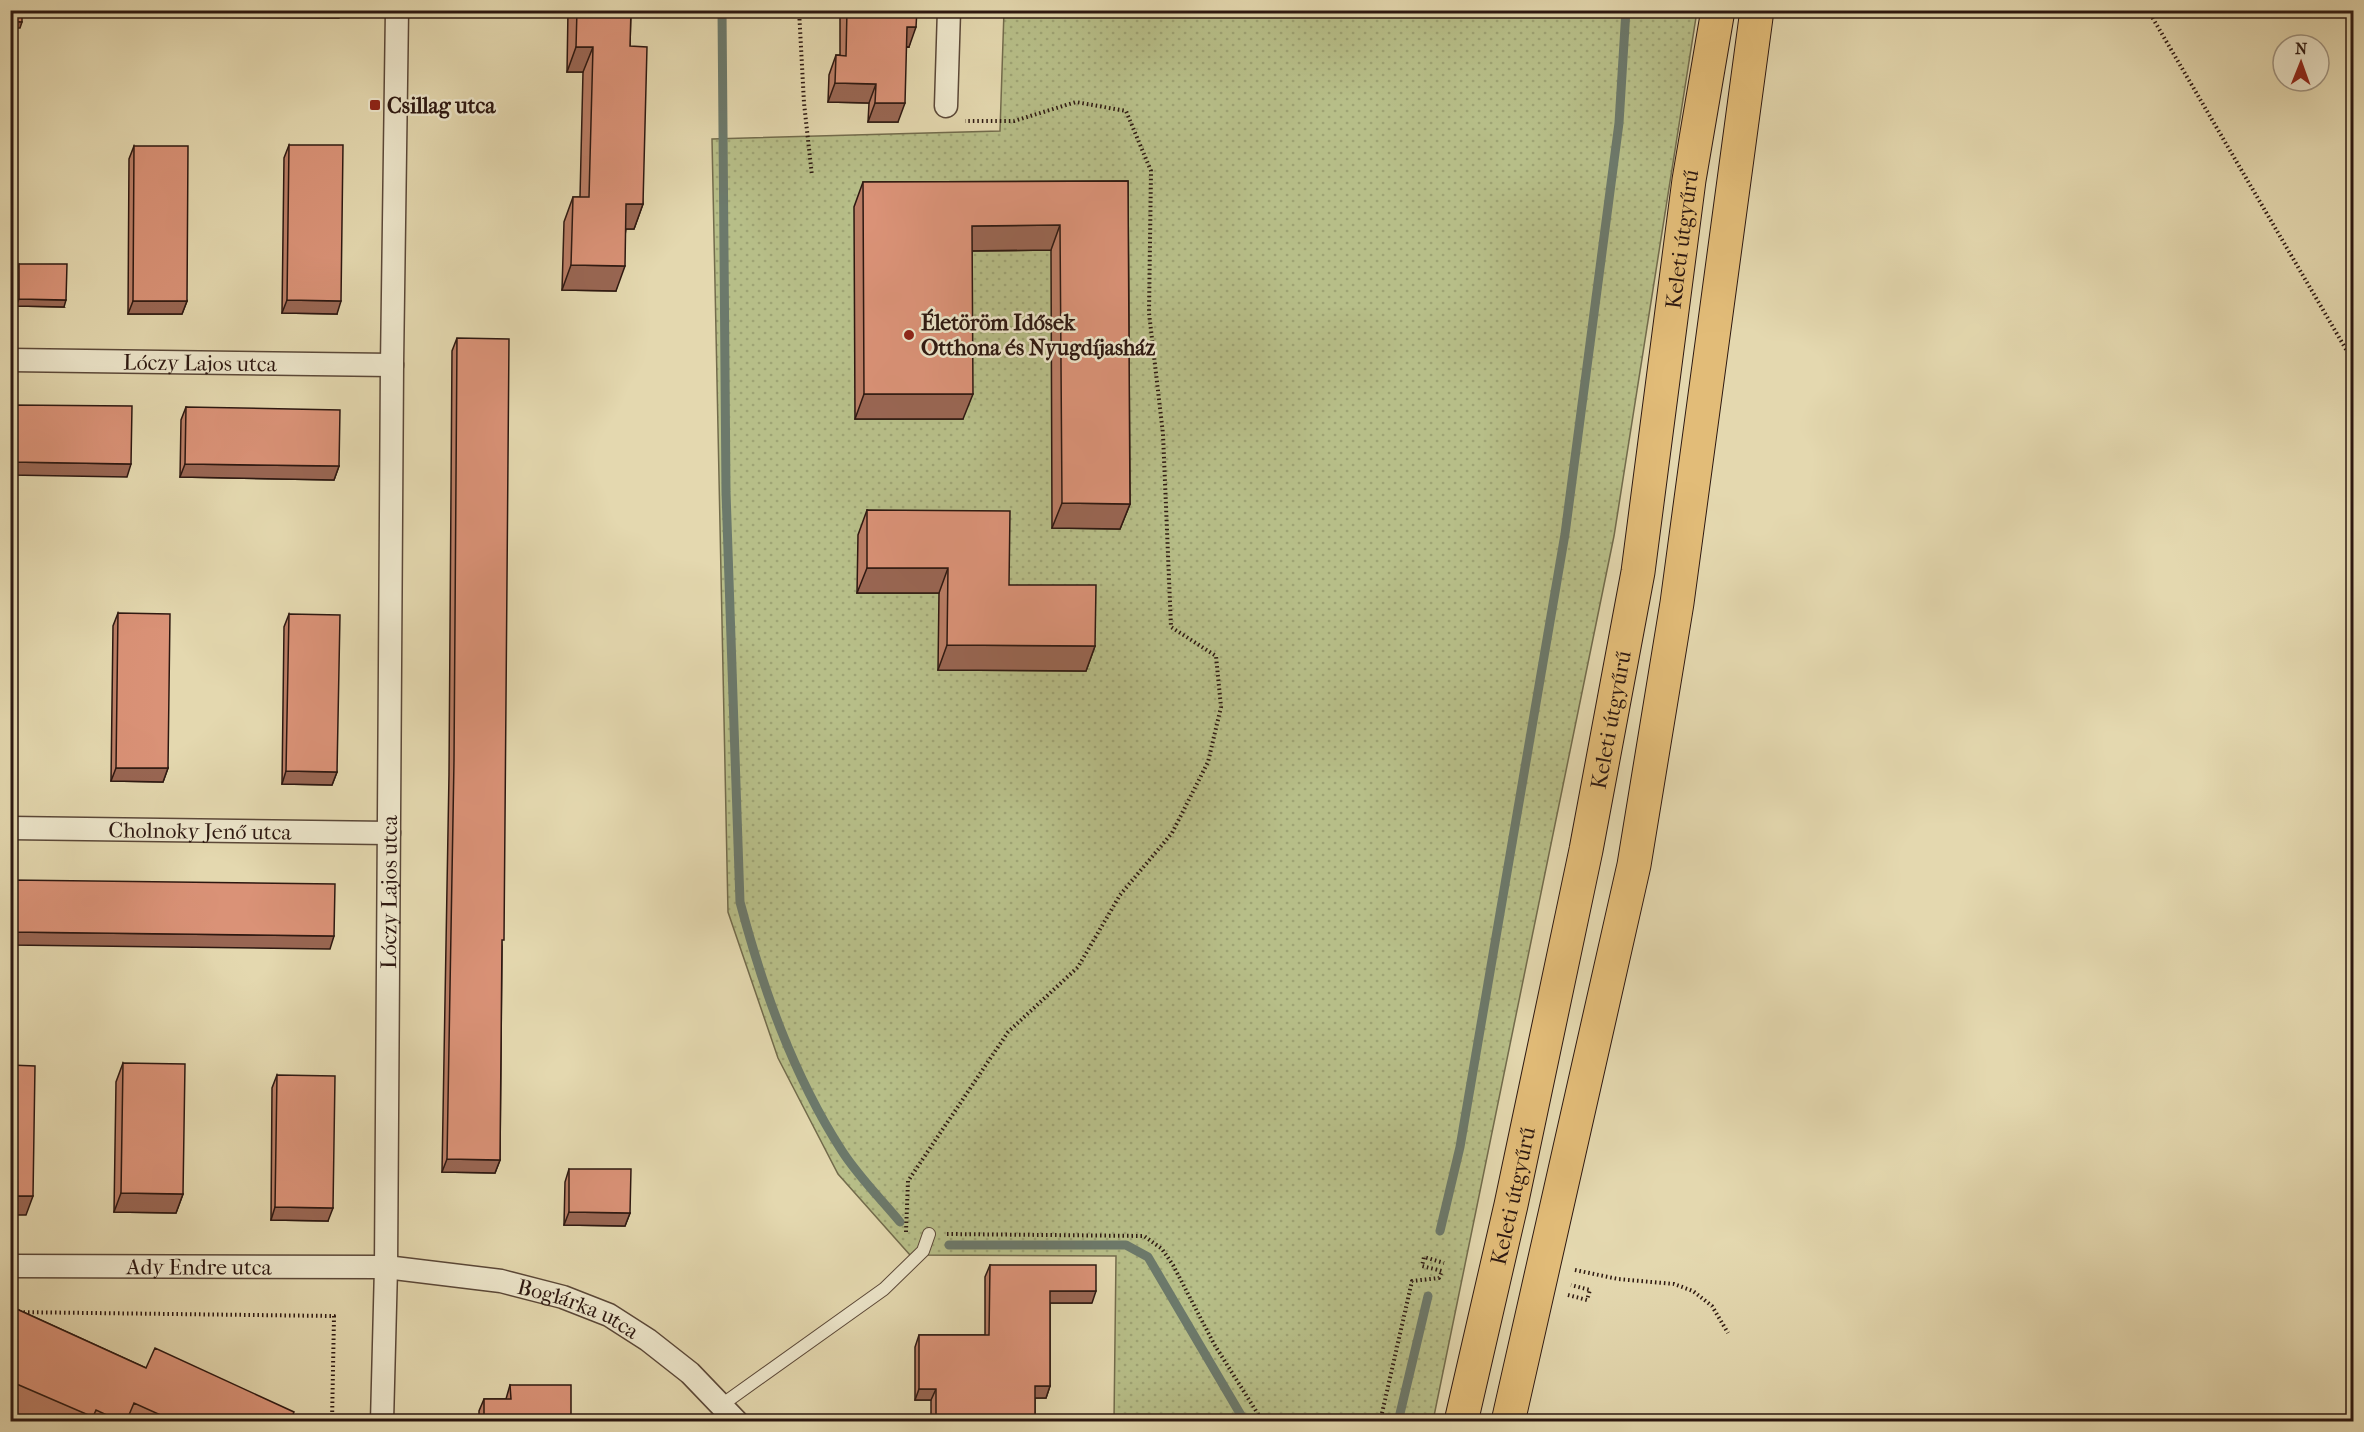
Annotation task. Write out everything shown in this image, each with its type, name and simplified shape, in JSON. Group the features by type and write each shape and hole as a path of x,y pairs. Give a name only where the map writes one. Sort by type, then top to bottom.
{"main road":[{"path":"1704,97 1706,10"},
{"name":"Keleti útgyűrű","path":"1461,1422 1582,873 1629,619 1639,561 1689,180 1718,10"},
{"name":"Keleti útgyűrű","path":"1508,1422 1634,865 1677,603 1757,10"}],"street":[{"name":"Lóczy Lajos utca","path":"382,1422 386,1267 392,365 397,10"},
{"path":"949,10 954,114"},
{"name":"Lóczy Lajos utca","path":"10,360 392,365"},
{"name":"Cholnoky Jenő utca","path":"10,828 389,833"},
{"name":"Ady Endre utca","path":"10,1266 386,1267"},
{"name":"Boglárka utca","path":"386,1267 501,1281 563,1297 609,1315 648,1340 690,1373 723,1404 737,1422"}],"lane":[{"path":"723,1404 884,1289 923,1251 929,1234"}],"path":[{"path":"799,10 804,103 812,176"},
{"path":"2148,10 2354,363"},
{"path":"914,1262 906,1238 908,1180 1008,1032 1078,967 1120,896 1172,832 1208,762 1221,707 1216,657 1171,627 1163,434 1149,314 1151,171 1126,111 1076,102 1014,121 954,114"},
{"path":"929,1234 1144,1236 1162,1249 1173,1265 1214,1344 1263,1422"},
{"path":"1380,1422 1412,1281 1439,1278 1442,1271 1422,1266 1424,1257 1444,1263"},
{"path":"1569,1269 1618,1279 1674,1284 1693,1292 1712,1306 1728,1333"},
{"path":"1562,1294 1587,1300 1590,1290 1566,1284"},
{"path":"10,1312 334,1316 332,1422"}],"green space":[{"path":"1004,11 1697,11 1614,536 1433,1421 1114,1421 1116,1256 910,1255 838,1174 778,1058 728,912 712,139 1000,131"}],"building":[{"path":"10,10 22,10 22,22 10,21"},
{"path":"577,10 631,10 630,46 647,47 643,204 626,204 625,266 571,265 573,197 589,197 593,47 576,47"},
{"path":"847,10 917,10 916,27 907,27 905,103 875,103 876,84 835,83 836,55 846,56"},
{"path":"289,145 343,145 341,301 287,300"},
{"path":"134,146 188,146 187,301 133,301"},
{"name":"Életöröm Idősek Otthona és Nyugdíjasház","path":"1128,181 1130,504 1062,503 1060,225 972,226 973,394 864,394 863,182"},
{"path":"19,264 67,264 66,300 19,299"},
{"path":"457,338 509,339 500,1160 447,1159 454,761"},
{"path":"10,405 132,406 131,464 10,462"},
{"path":"186,407 340,410 339,466 185,464"},
{"path":"867,510 1010,511 1009,585 1096,585 1095,646 947,645 948,568 867,568"},
{"path":"118,613 170,614 168,768 116,768"},
{"path":"289,614 340,615 337,772 286,771"},
{"path":"10,880 335,884 334,936 10,932"},
{"path":"123,1063 185,1064 183,1194 121,1193"},
{"path":"10,1065 35,1066 33,1196 10,1196"},
{"path":"277,1075 335,1076 333,1208 275,1207"},
{"path":"569,1169 631,1169 630,1213 569,1212"},
{"path":"990,1265 1096,1265 1096,1291 1050,1291 1050,1386 1035,1386 1035,1422 936,1422 936,1389 919,1389 919,1335 989,1335"},
{"path":"10,1306 146,1368 155,1348 294,1412 290,1422 176,1422 134,1403 126,1422 96,1410 93,1417 12,1382 16,1373 10,1371"},
{"path":"510,1385 571,1385 571,1422 484,1422 484,1399 511,1399"}],"waterway":[{"path":"722,10 726,492 740,902 769,999 794,1062 824,1122 848,1160 900,1222"},
{"path":"1440,1231 1460,1147 1565,534 1619,123 1626,10"},
{"path":"949,1245 1126,1245 1148,1257 1245,1422"},
{"path":"1398,1422 1428,1296"}],"place":[{"name":"Csillag utca","path":"375,105"},
{"name":"Életöröm Idősek Otthona és Nyugdíjasház","path":"909,335"}]}
